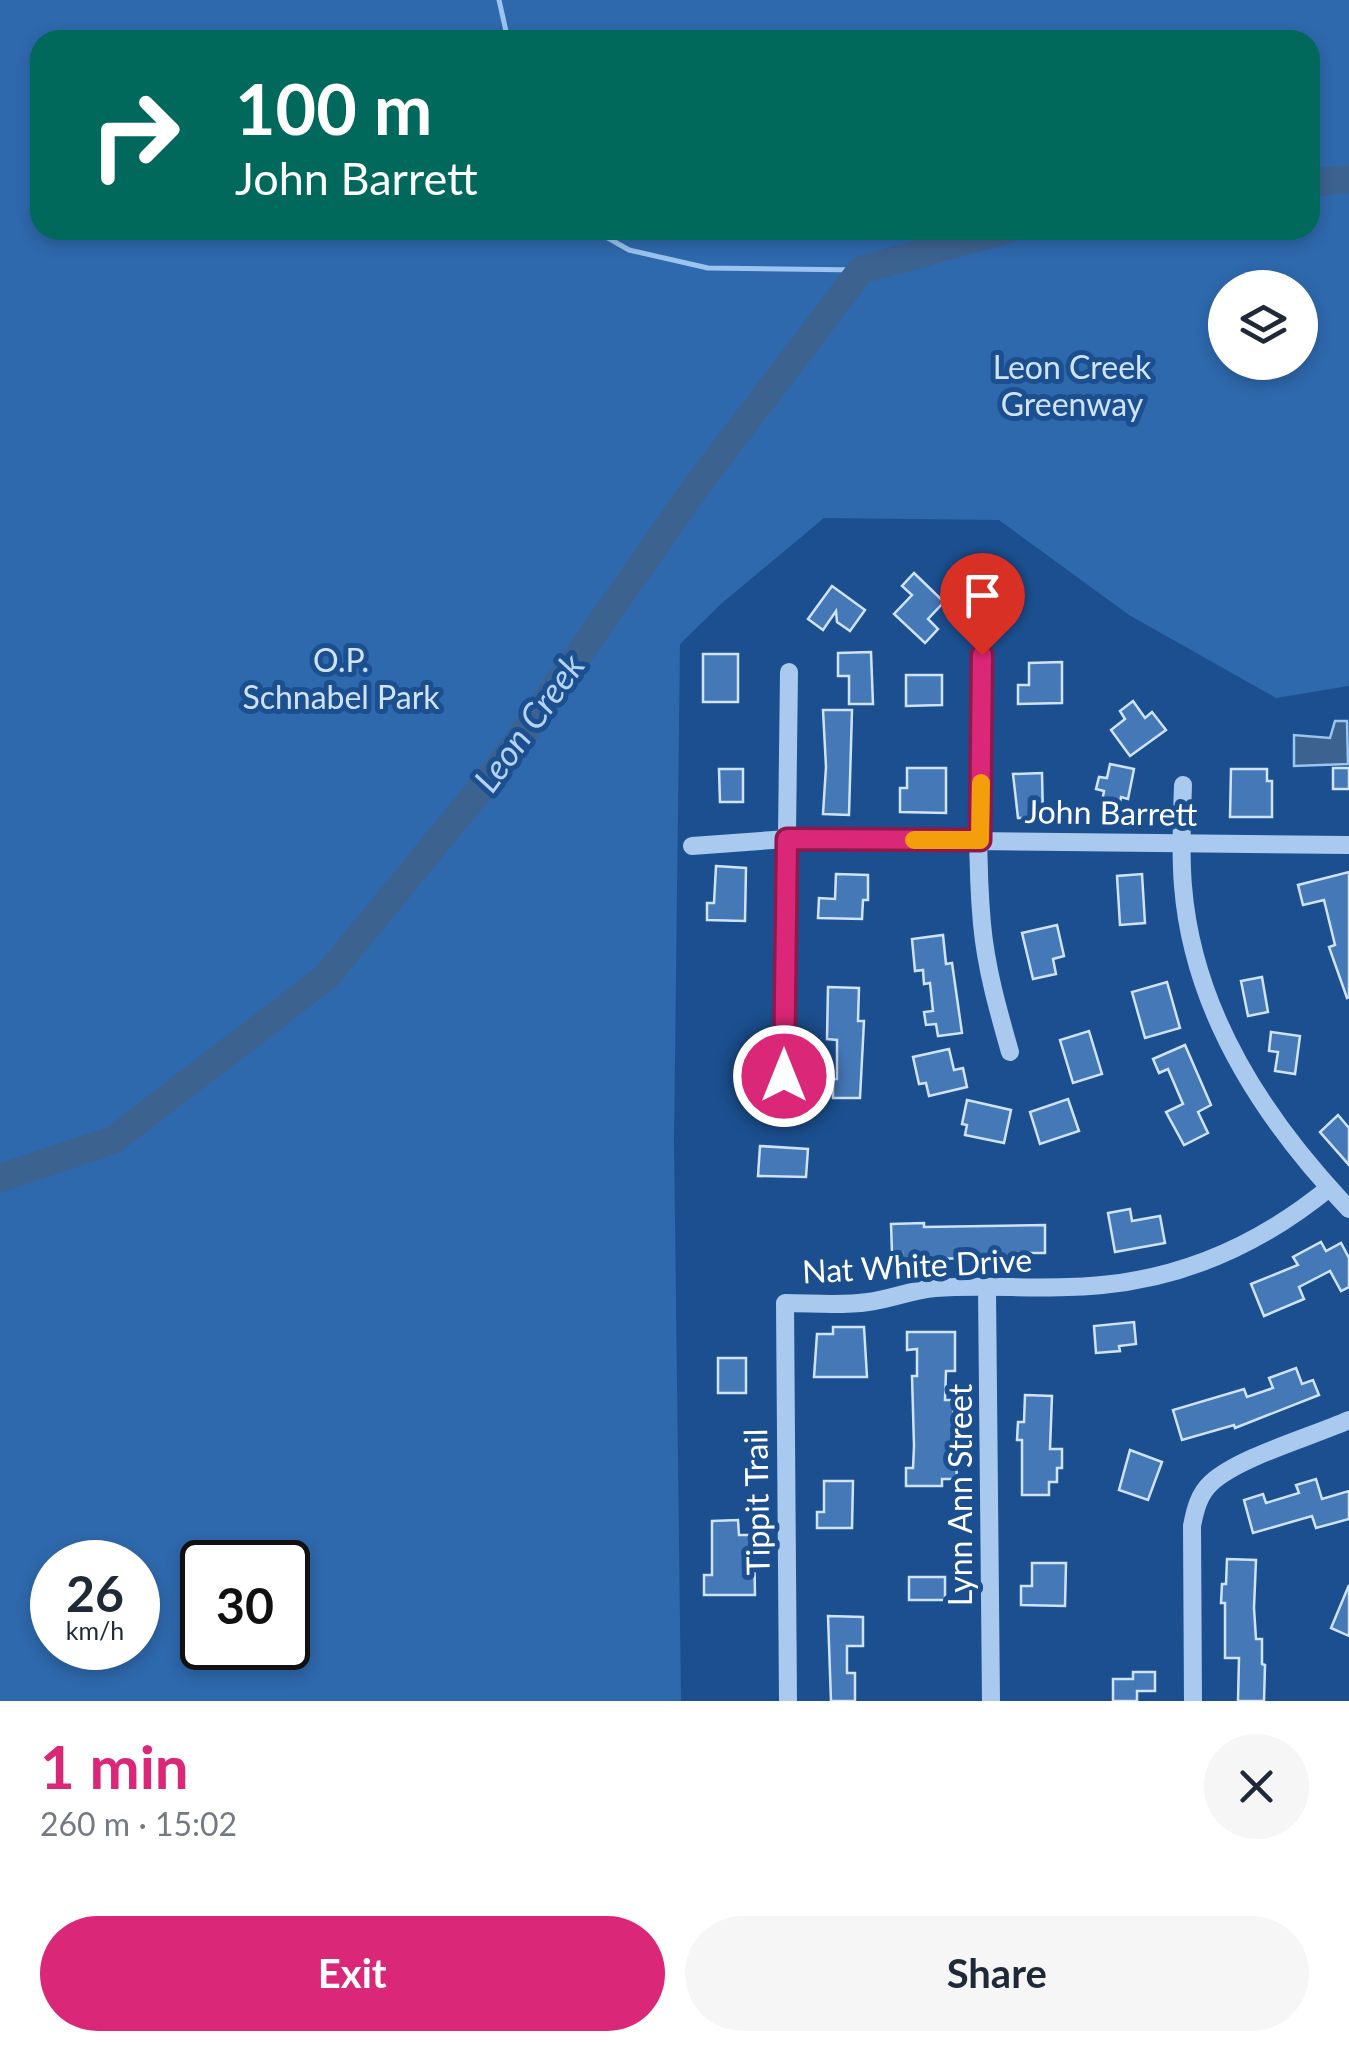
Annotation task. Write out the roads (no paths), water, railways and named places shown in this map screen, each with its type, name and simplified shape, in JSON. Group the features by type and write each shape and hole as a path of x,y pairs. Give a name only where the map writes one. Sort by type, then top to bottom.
{"street":[{"path":"982,655 982,928 995,1002 1010,1052"},
{"path":"784,1076 789,672"},
{"path":"1184,785 1183,889 1191,937 1225,1038 1278,1128 1349,1209"},
{"name":"John Barrett","path":"692,846 787,839 1349,845"},
{"name":"Nat White Drive","path":"784,1302 865,1302 933,1288 1103,1285 1183,1269 1259,1239 1330,1188"},
{"name":"Lynn Ann Street","path":"987,1288 991,1701"},
{"name":"Tippit Trail","path":"784,1302 788,1701"},
{"path":"1194,1701 1192,1526 1203,1494 1210,1484 1238,1464 1349,1420"}],"waterway":[{"path":"499,0 506,30"},
{"name":"Leon Creek","path":"1320,182 1349,179"},
{"path":"612,240 629,250 708,268 861,270"},
{"name":"Leon Creek","path":"0,1178 113,1140 326,977 509,754 696,487 861,270 970,240"}],"park label":[{"name":"Leon Creek Greenway","path":"1072,384"},
{"name":"O.P. Schnabel Park","path":"341,678"}]}
